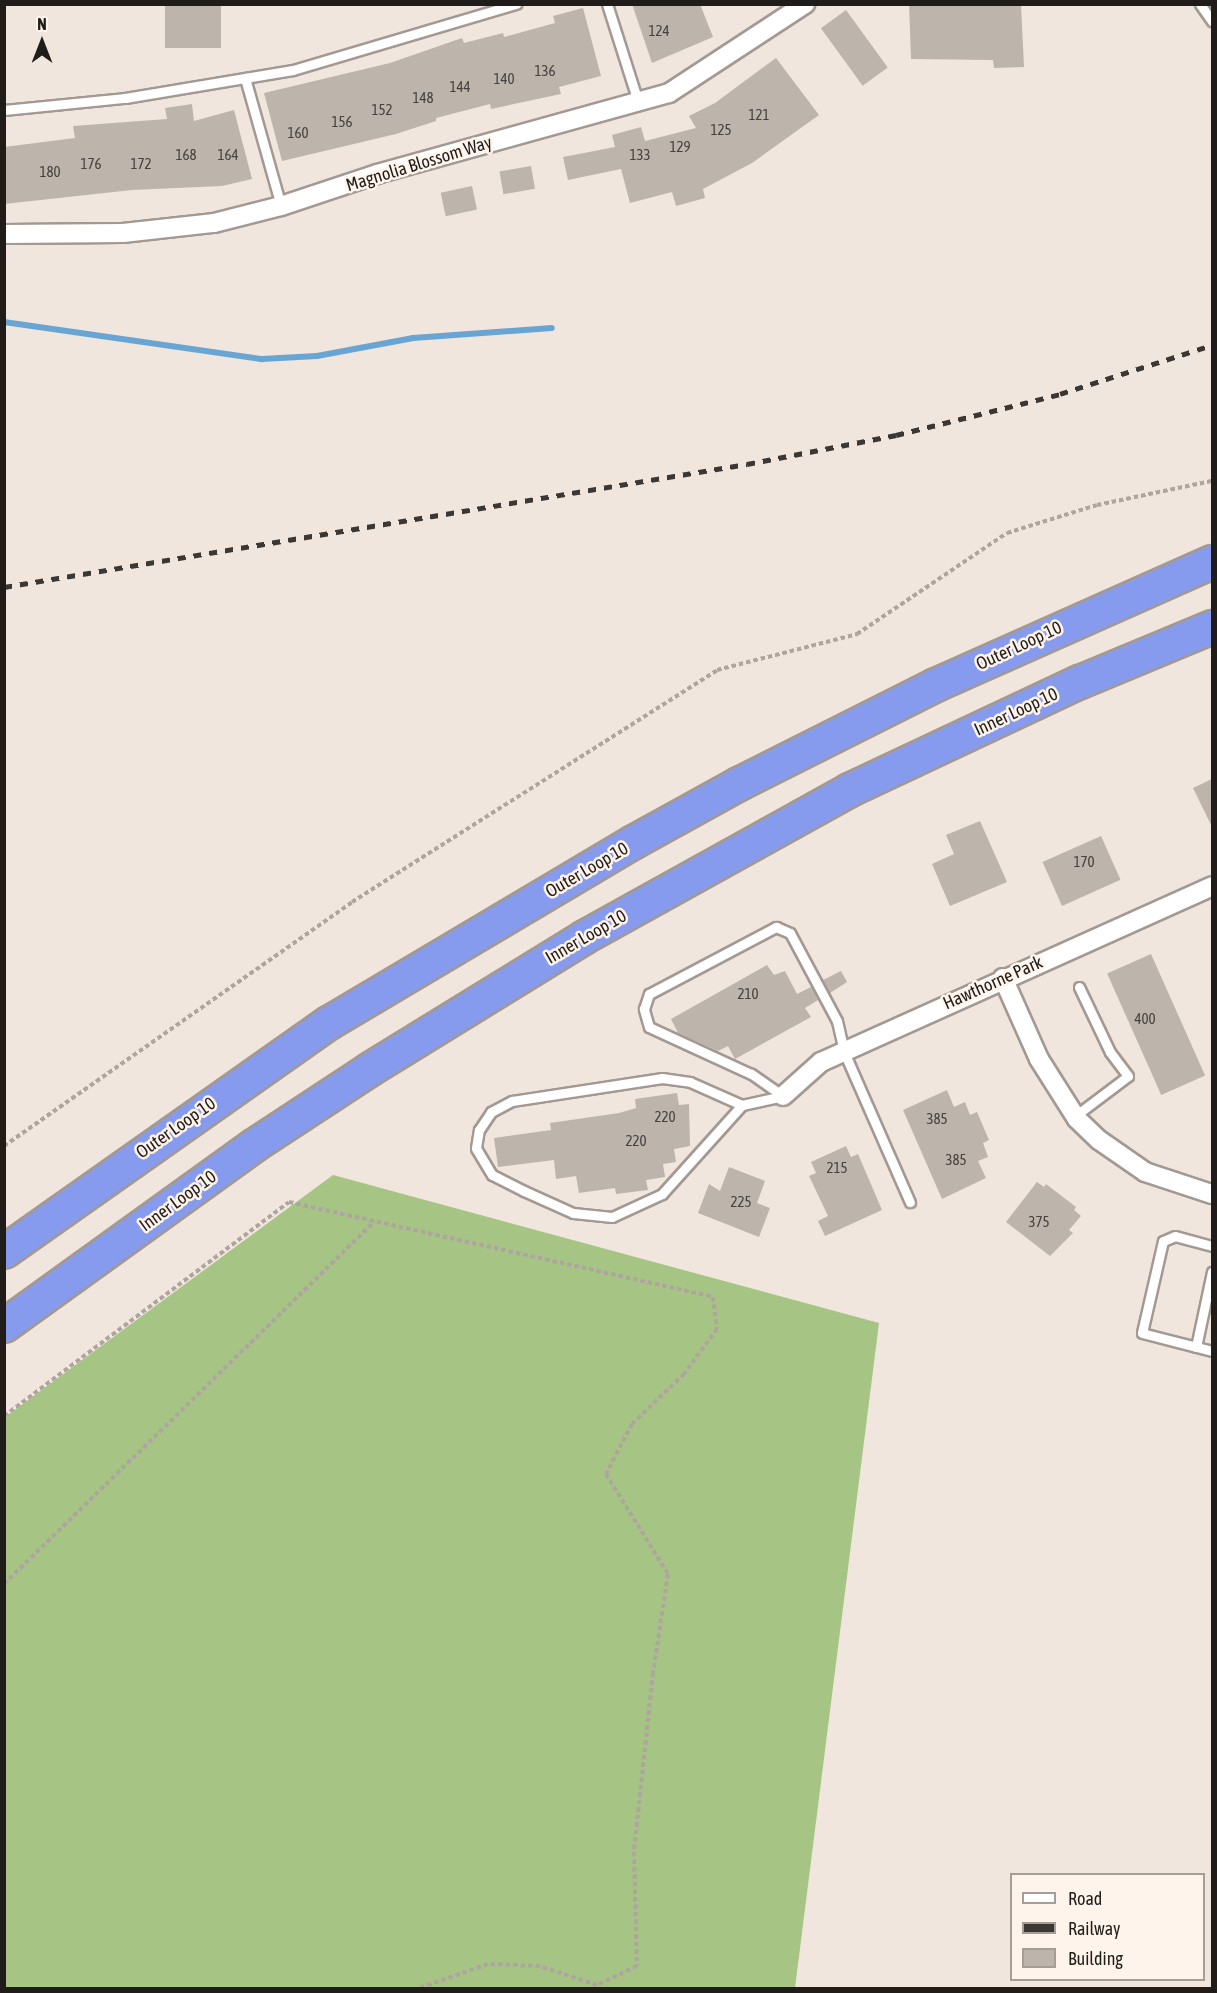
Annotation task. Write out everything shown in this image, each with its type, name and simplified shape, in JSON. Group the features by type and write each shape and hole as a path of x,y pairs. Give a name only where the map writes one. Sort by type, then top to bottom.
{"highway":[{"name":"Outer Loop 10","path":"4,1252 329,1023 634,842 739,784 936,685 1212,562"},
{"name":"Inner Loop 10","path":"4,1326 265,1139 388,1058 585,937 850,790 1080,682 1212,627"}],"street":[{"name":"Magnolia Blossom Way","path":"4,234 123,233 214,223 281,206 388,171 638,103 685,84 805,4"},
{"name":"Hawthorne Park","path":"783,1096 821,1062 1003,978 1212,886"},
{"path":"1003,978 1039,1059 1075,1116 1099,1140 1145,1172 1212,1194"}],"lane":[{"path":"4,110 125,98 293,70 516,4"},
{"path":"607,4 638,103"},
{"path":"1200,4 1212,21"},
{"path":"245,78 281,206"},
{"path":"783,1096 751,1074 650,1027 644,1002 650,994 776,927 784,928 837,1021 844,1052 910,1202"},
{"path":"1075,1116 1128,1076 1110,1052 1079,987"},
{"path":"742,1105 690,1082 662,1078 512,1101 491,1112 479,1130 476,1148 492,1175 573,1213 612,1217 662,1194 742,1105 783,1096"},
{"path":"1212,1246 1175,1236 1163,1241 1142,1334 1212,1351"},
{"path":"1196,1347 1212,1272"}],"path":[{"path":"4,1146 352,902 717,670 857,634 1007,533 1097,506 1212,481"},
{"path":"4,1416 288,1202 713,1297 717,1329 684,1374 632,1424 606,1474 668,1574 653,1673 634,1852 638,1966 597,1985 540,1966 488,1964 419,1989"},
{"path":"4,1584 374,1221"}],"green space":[{"path":"333,1175 879,1323 795,1988 5,1988 5,1417"}],"building":[{"path":"165,4 221,4 221,48 165,48"},
{"path":"632,4 700,4 713,37 652,63"},
{"path":"909,4 1021,4 1024,67 994,68 993,60 911,59"},
{"path":"583,8 601,76 559,87 561,94 491,109 490,104 436,118 436,121 396,134 282,161 264,93 390,63 462,38 464,43 503,33 504,37 555,23 553,16"},
{"path":"846,10 888,67 863,86 821,28"},
{"path":"776,58 819,115 752,163 703,189 705,198 676,206 672,192 630,203 621,169 568,180 563,157 615,147 612,135 641,127 645,141 696,128 689,116 715,103"},
{"path":"192,104 194,121 234,110 252,179 222,186 132,190 4,204 4,147 75,138 73,126 167,119 165,108"},
{"path":"531,166 535,189 503,194 499,172"},
{"path":"472,186 477,209 446,216 441,193"},
{"path":"1212,779 1212,827 1193,788"},
{"path":"980,821 1007,882 950,906 932,864 954,854 946,835"},
{"path":"1101,836 1121,880 1062,906 1043,862"},
{"path":"1151,954 1205,1076 1161,1095 1107,974"},
{"path":"767,965 774,975 785,971 797,994 811,987 818,1000 805,1008 811,1017 735,1059 728,1046 718,1051 678,1033 671,1019"},
{"path":"841,971 847,982 830,993 823,980"},
{"path":"947,1090 954,1107 965,1102 970,1115 977,1112 989,1140 983,1143 988,1157 978,1161 986,1178 942,1199 903,1110"},
{"path":"677,1093 679,1105 689,1104 690,1146 674,1149 676,1162 663,1164 665,1177 646,1180 648,1190 616,1194 615,1188 579,1193 576,1176 556,1179 554,1160 498,1167 494,1138 551,1130 550,1123 619,1113 636,1108 635,1099"},
{"path":"846,1146 851,1157 858,1154 882,1210 825,1236 818,1221 828,1216 809,1176 816,1173 811,1162"},
{"path":"729,1167 765,1181 757,1203 770,1208 759,1237 698,1213 709,1184 720,1191"},
{"path":"1037,1182 1044,1187 1046,1184 1076,1207 1074,1210 1081,1216 1069,1230 1073,1233 1050,1256 1006,1222"}],"waterway":[{"path":"4,322 262,359 317,356 413,338 552,328"}],"railway":[{"path":"4,587 747,464 896,435 1060,394 1212,345"}]}
